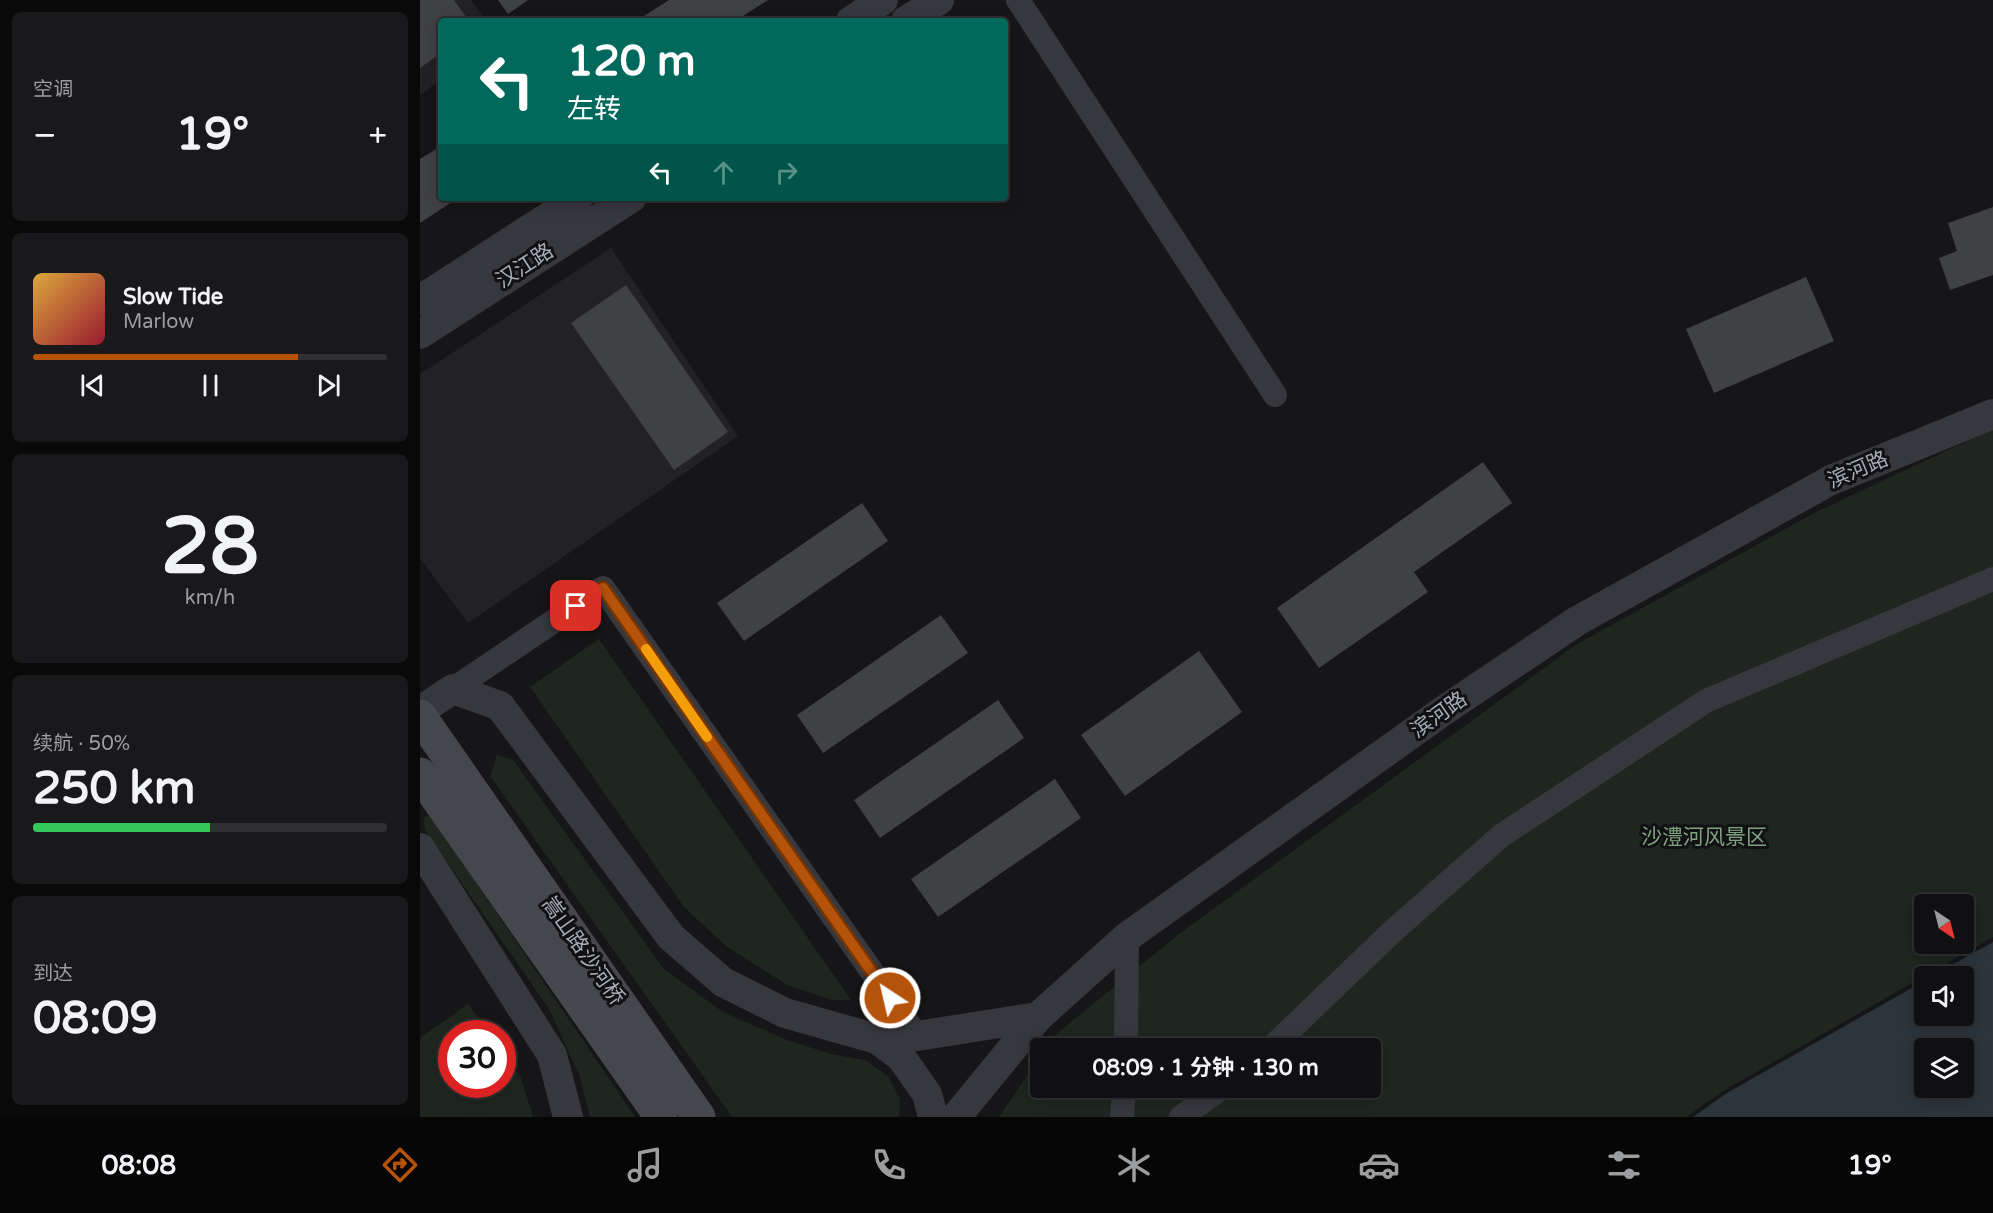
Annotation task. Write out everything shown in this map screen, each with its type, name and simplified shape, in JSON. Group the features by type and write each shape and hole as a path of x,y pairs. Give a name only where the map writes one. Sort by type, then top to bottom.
{"main road":[{"name":"嵩山路沙河桥","path":"420,716 699,1117"},
{"name":"嵩山路沙河桥","path":"429,787 661,1117"}],"street":[{"path":"856,18 883,0"},
{"path":"911,18 939,0"},
{"path":"1018,0 1275,395"},
{"name":"汉江路","path":"420,300 573,201"},
{"name":"汉江路","path":"420,334 626,201"},
{"name":"滨河路","path":"956,1117 1038,1017 1127,937 1443,711 1577,621 1831,480 1993,414"},
{"path":"1281,1038 1394,930 1502,835 1706,701 1993,579"},
{"path":"420,711 603,588 916,1036"},
{"path":"453,689 500,705 670,937 723,982 785,1013 877,1040 901,1057 927,1094 933,1117"},
{"path":"420,848 552,1055 568,1117"},
{"path":"1126,1038 1127,937"},
{"path":"877,1040 1038,1017"},
{"path":"1122,1117 1123,1098"},
{"path":"1180,1117 1208,1098"}],"shaded area":[{"path":"420,0 471,0 484,18 438,18 438,82 420,95"},
{"path":"611,248 738,436 468,623 420,558 420,374"},
{"path":"1993,942 1993,1117 1693,1117 1727,1093 1914,987 1914,1026 1974,1026 1974,966 1950,966"}],"green space":[{"name":"沙澧河风景区","path":"1993,429 1993,937 1974,948 1974,894 1914,894 1914,954 1963,954 1942,966 1914,966 1914,982 1726,1089 1686,1117 999,1117 1030,1071 1030,1098 1381,1098 1381,1038 1053,1038 1179,934 1577,644 1816,512"},
{"path":"599,639 851,1000 832,1000 787,985 726,946 684,907 530,687"},
{"path":"497,755 513,760 664,969 723,1012 787,1040 831,1054 865,1060 888,1076 900,1099 899,1117 732,1117 490,776"},
{"path":"431,816 635,1117 590,1117 580,1077 549,1009 425,830 424,817"},
{"path":"468,1004 480,1020 445,1020"},
{"path":"438,1025 438,1098 516,1098 516,1071 521,1078 533,1117 420,1117 420,1038"}],"building":[{"path":"420,0 454,0 467,18 438,18 438,55 420,68"},
{"path":"498,0 528,0 508,14"},
{"path":"669,0 768,0 740,18 641,18"},
{"path":"438,148 438,201 453,201 420,223 420,159"},
{"path":"1993,207 1993,275 1950,290 1939,258 1957,251 1948,223"},
{"path":"1806,277 1834,341 1714,393 1686,329"},
{"path":"626,285 728,432 674,470 571,323"},
{"path":"1483,462 1512,503 1414,572 1428,592 1319,668 1277,608"},
{"path":"862,503 888,541 744,641 717,603"},
{"path":"941,615 968,653 823,753 797,715"},
{"path":"1199,651 1242,712 1125,796 1081,735"},
{"path":"998,700 1024,738 880,838 854,800"},
{"path":"1055,779 1081,818 938,917 911,879"}],"slow traffic":[{"path":"646,649 707,737"}],"route":[{"path":"576,606 603,588 890,998"}]}
